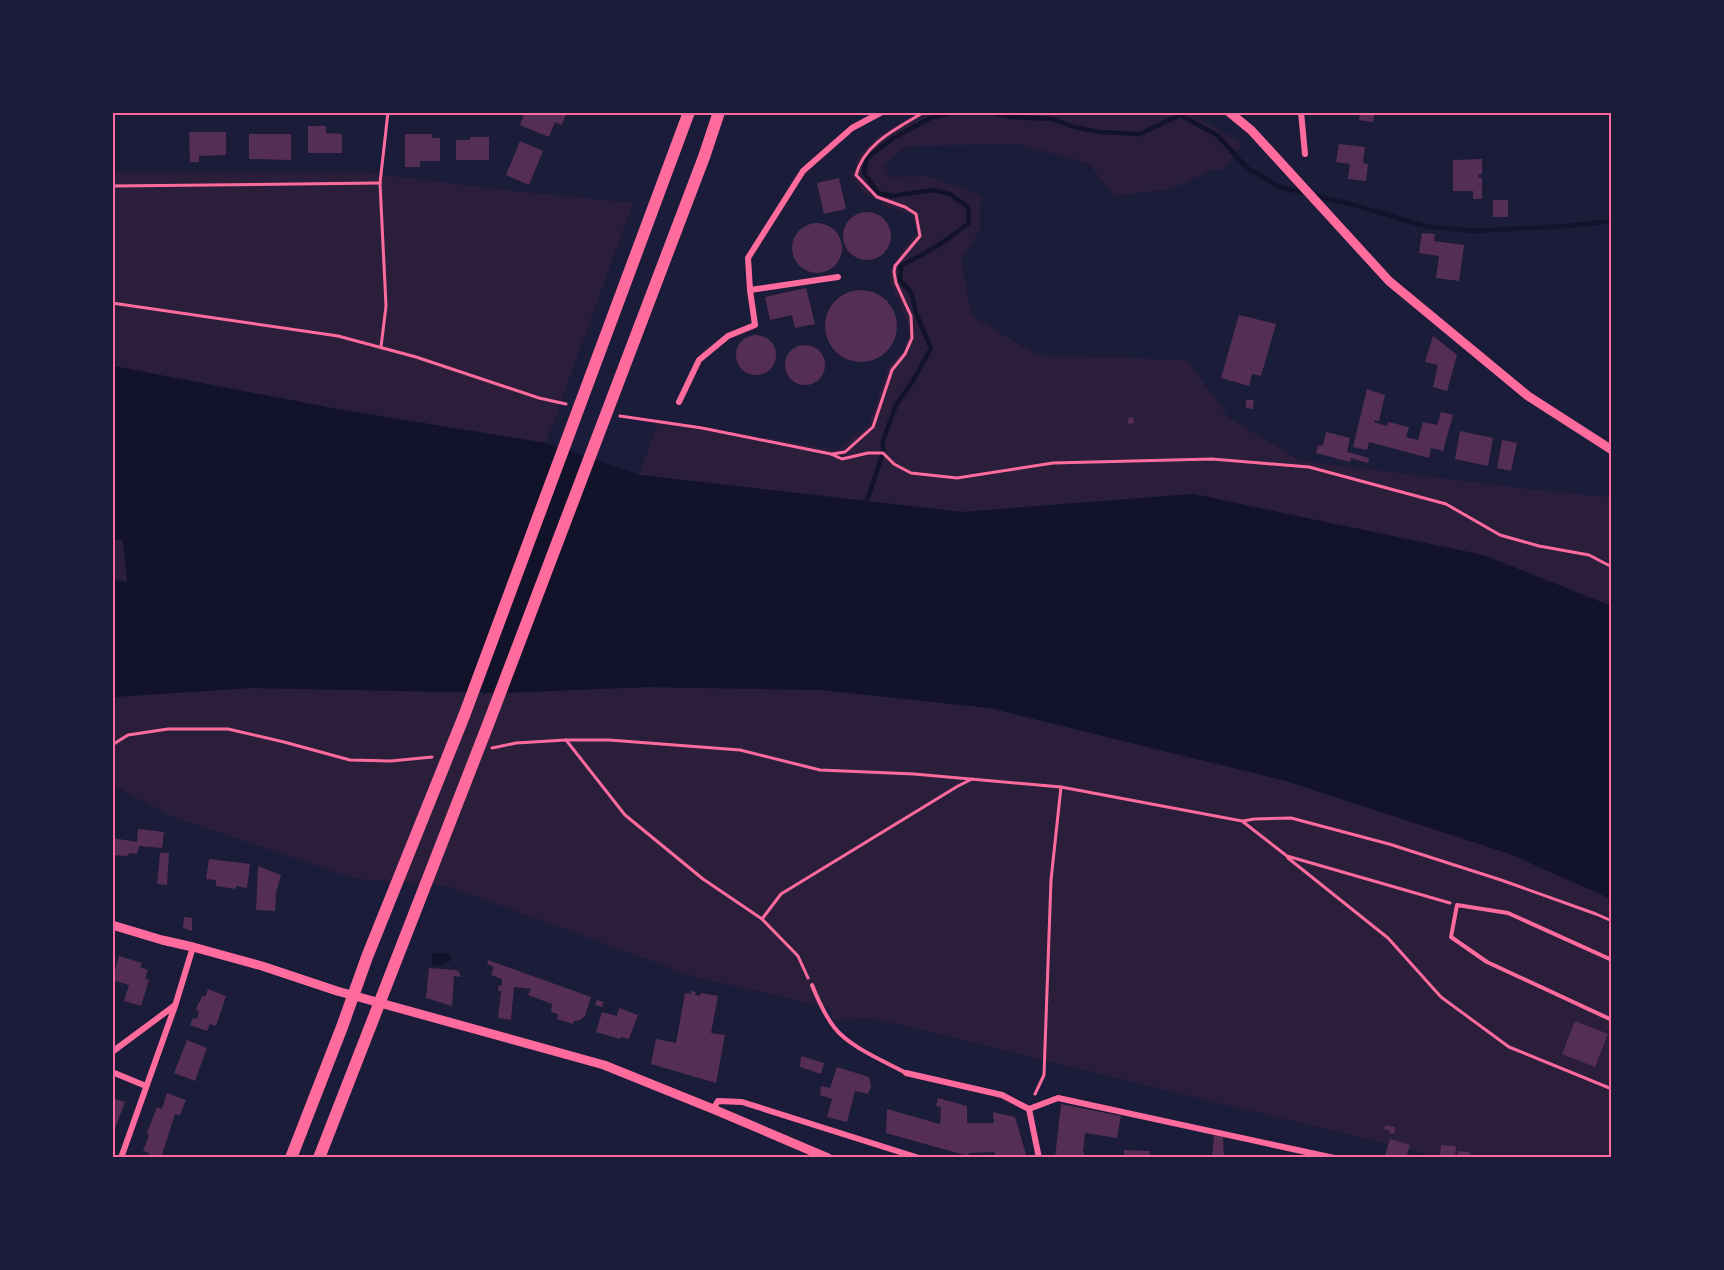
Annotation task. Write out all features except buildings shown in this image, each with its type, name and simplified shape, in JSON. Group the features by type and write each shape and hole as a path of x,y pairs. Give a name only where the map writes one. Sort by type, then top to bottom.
{"highway":[{"path":"291,1158 367,957 464,716 689,112"},
{"path":"319,1158 489,722 704,157 719,112"}],"street":[{"path":"680,402 699,360 729,336 755,325 748,258 803,171 852,128 882,112"},
{"path":"1229,112 1251,130 1389,281 1528,396 1611,450"},
{"path":"1301,112 1305,154"},
{"path":"750,290 838,277"},
{"path":"112,925 604,1065 828,1158"},
{"path":"121,1158 175,1006 193,947"},
{"path":"112,1052 175,1006"},
{"path":"112,1072 146,1086"},
{"path":"906,1073 1002,1095 1029,1109 1058,1098 1335,1158"},
{"path":"713,1109 718,1101 742,1102 919,1158"},
{"path":"1029,1109 1039,1158"}],"lane":[{"path":"1611,960 1508,913 1457,905 1451,937 1487,962 1611,1020"},
{"path":"812,985 820,1006 835,1029 861,1049 906,1073"}],"path":[{"path":"381,347 386,306 380,183 387,112"},
{"path":"831,454 845,452 873,426 892,370 905,354 912,338 911,316 896,283 894,272 896,266 920,236 916,214 905,207 877,197 856,175 858,166 876,142 924,112"},
{"path":"112,186 380,183"},
{"path":"112,303 338,336 416,357 539,398 570,405"},
{"path":"612,414 702,428 831,454 842,459 868,453 883,453 894,464 911,473 957,478 1053,463 1212,459 1309,467 1446,504 1500,536 1590,555 1611,567"},
{"path":"112,745 128,735 168,729 228,729 350,760 391,761 436,756"},
{"path":"482,750 516,743 566,740 741,750 820,770 974,778 1061,787 1242,821 1292,819 1389,844 1512,884 1611,921"},
{"path":"566,740 626,815 703,879 762,919 798,956 812,985"},
{"path":"762,919 781,894 974,778"},
{"path":"1029,1109 1044,1075 1051,880 1061,787"},
{"path":"1242,821 1388,938 1441,997 1509,1047 1611,1089"},
{"path":"1287,856 1457,905"}],"shaded area":[{"path":"1101,112 1125,116 1139,112 1188,113 1243,143 1223,170 1213,169 1172,189 1115,196 1088,163 1017,144 907,146 884,165 890,177 928,176 981,195 980,230 961,260 972,316 1037,355 1187,360 1229,418 1301,461 1611,497 1611,606 1489,557 1193,494 962,512 639,475 659,419 836,450 869,425 889,365 903,350 909,332 904,312 890,283 890,270 917,232 912,215 885,206 864,193 852,178 858,156 878,136 915,113"},
{"path":"112,172 361,172 633,203 546,443 337,409 113,366"},
{"path":"113,366 337,409 546,443 640,475 962,512 1193,494 1483,555 1611,606 1611,899 1510,854 1286,781 990,708 821,690 648,687 502,693 251,688 113,697 113,580 127,582 123,540 113,539"},
{"path":"112,539 123,540 127,583 113,580"},
{"path":"648,687 821,690 990,708 1286,781 1510,854 1611,899 1611,1157 1439,1157 872,1018 833,1021 830,1008 695,977 450,887 356,879 170,816 113,785 113,697 251,688 502,693"},
{"path":"447,953 451,955 451,959 445,964 434,965 432,954"}],"waterway":[{"path":"865,506 883,453 883,441 896,405 913,381 931,348 916,313 912,294 900,280 901,266 939,245 969,223 968,207 950,194 933,190 892,196 878,193 864,173 867,158 892,139 930,118 955,112"},
{"path":"986,112 1012,117 1052,119 1074,127 1099,132 1140,134 1180,115 1217,135 1247,168 1279,187 1350,204 1425,226 1472,231 1612,221"}]}
